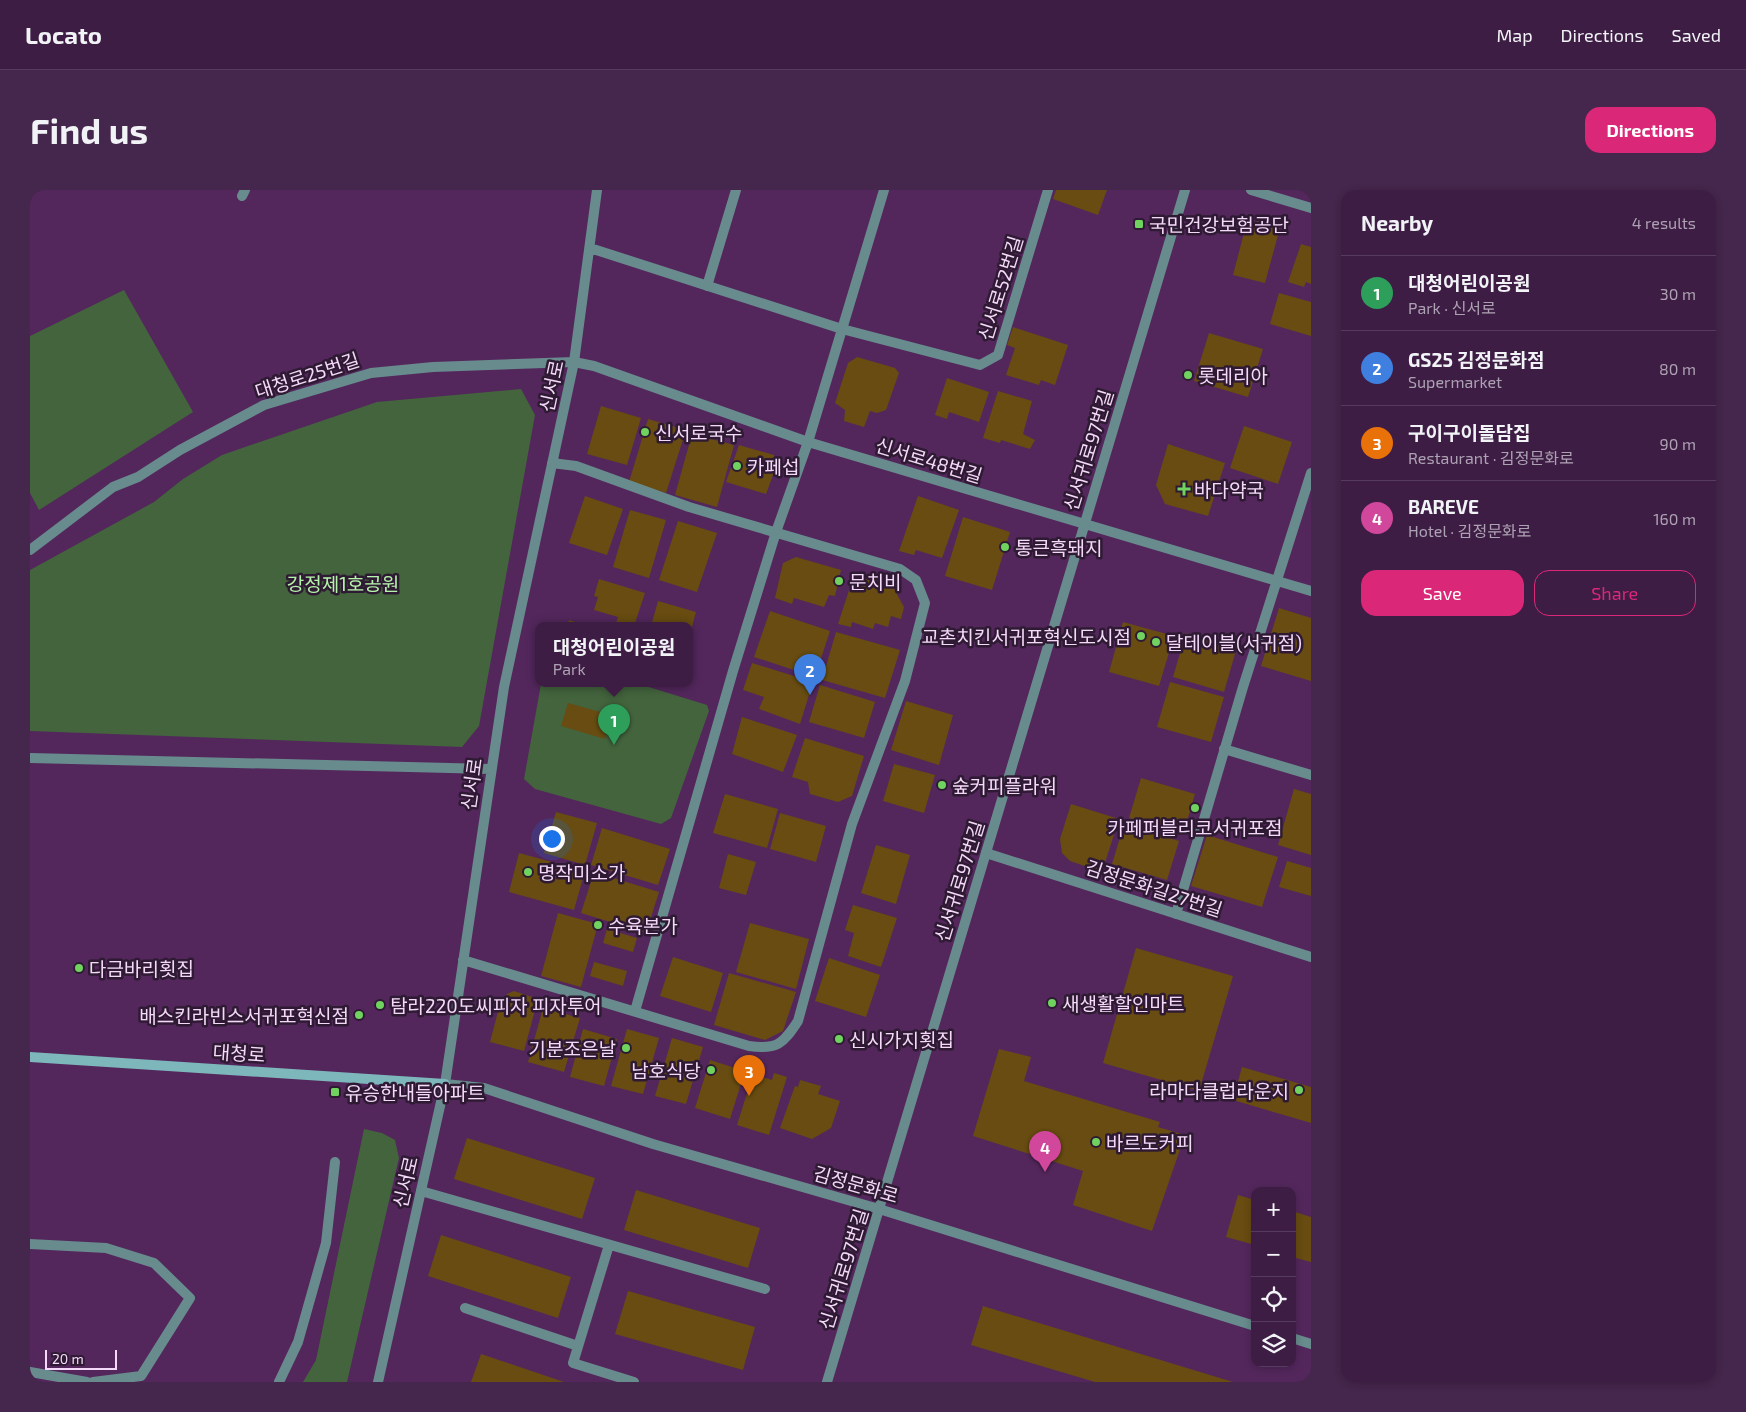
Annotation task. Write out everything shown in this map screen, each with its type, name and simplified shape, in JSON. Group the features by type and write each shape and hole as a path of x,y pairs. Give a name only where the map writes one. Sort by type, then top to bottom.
{"main road":[{"name":"대청로","path":"30,1057 446,1084"}],"street":[{"name":"신서로","path":"378,1382 446,1084 504,686 574,362 597,190"},
{"path":"707,286 736,190"},
{"path":"635,1011 733,671 776,532 808,442 884,190"},
{"name":"신서로52번길","path":"590,248 842,329 980,365 998,355 1048,190"},
{"name":"신서귀로97번길","path":"827,1382 1185,190"},
{"path":"1250,190 1311,208"},
{"name":"신서로48번길","path":"574,362 594,366 808,442 1311,591"},
{"name":"대청로25번길","path":"30,550 113,487 138,477 180,450 264,404 371,373 433,367 574,362"},
{"path":"463,960 749,1046 768,1048 780,1044 789,1035 798,1021 852,824 905,681 925,603 923,593 916,580 900,570 689,507 576,466 552,463"},
{"path":"1176,914 1224,749 1311,473"},
{"path":"1224,749 1311,775"},
{"path":"30,758 491,769"},
{"name":"김정문화길27번길","path":"986,853 1311,957"},
{"name":"김정문화로","path":"446,1084 484,1088 653,1144 879,1209 1251,1325"},
{"path":"278,1382 298,1342 326,1243 335,1162"},
{"path":"421,1191 765,1290"},
{"path":"30,1244 106,1248 154,1263 190,1298 141,1376 93,1382"},
{"path":"609,1245 573,1363 634,1382"},
{"path":"465,1308 578,1346"},
{"path":"1296,1339 1311,1344"},
{"path":"30,1372 87,1382"}],"green space":[{"path":"124,290 193,412 39,510 30,493 30,336"},
{"name":"강정제1호공원","path":"521,389 535,415 479,726 462,747 30,731 30,570 154,502 183,479 222,455 377,402"},
{"path":"540,687 649,687 707,705 709,711 671,818 661,824 535,789 524,779"},
{"path":"364,1129 382,1133 395,1140 399,1158 347,1382 303,1382 316,1360"}],"building":[{"path":"1056,190 1107,190 1098,215 1053,199"},
{"path":"1261,219 1281,224 1265,283 1233,275 1245,229"},
{"path":"1301,244 1311,247 1311,284 1306,282 1304,287 1288,282"},
{"path":"1279,293 1311,302 1311,336 1270,324"},
{"path":"1013,327 1068,345 1055,385 1041,380 1039,385 1006,375 1015,348 1007,345"},
{"path":"1209,333 1263,349 1248,397 1194,381"},
{"path":"857,357 895,368 899,373 886,410 877,413 870,411 864,427 844,421 845,410 835,403 848,363"},
{"path":"947,378 989,392 979,422 949,412 947,419 935,415"},
{"path":"998,391 1032,401 1023,434 1035,440 1030,449 1001,440 1000,443 983,438"},
{"path":"601,406 641,418 627,465 587,454"},
{"path":"648,419 686,430 666,493 629,482"},
{"path":"1244,426 1292,442 1278,484 1230,468"},
{"path":"692,434 734,445 717,507 675,495"},
{"path":"1168,444 1225,463 1208,516 1165,504 1156,485"},
{"path":"739,445 774,455 776,467 766,494 726,482"},
{"path":"585,496 623,509 607,555 569,543"},
{"path":"918,496 959,510 942,558 916,550 914,555 899,551"},
{"path":"630,510 666,520 649,578 613,567"},
{"path":"963,517 1010,532 992,590 945,576"},
{"path":"678,521 717,533 697,592 659,580"},
{"path":"796,557 841,570 835,596 829,595 824,607 794,598 792,604 775,598 783,563"},
{"path":"854,575 893,587 904,607 901,619 891,616 888,627 875,623 873,629 852,622 851,627 838,624"},
{"path":"599,579 645,593 635,622 616,622 618,617 594,610 598,597 594,596"},
{"path":"658,601 696,612 693,623 652,622"},
{"path":"1279,608 1311,618 1311,681 1261,666"},
{"path":"770,611 830,631 815,677 754,657"},
{"path":"1123,622 1174,636 1159,686 1109,672"},
{"path":"836,632 900,650 885,698 822,680"},
{"path":"1186,633 1237,647 1224,692 1173,677"},
{"path":"752,663 813,682 800,724 759,709 764,697 743,690"},
{"path":"1170,682 1224,697 1211,742 1157,727"},
{"path":"820,685 875,702 864,738 809,722"},
{"path":"906,701 953,715 939,765 891,750"},
{"path":"568,703 611,715 605,739 561,726"},
{"path":"742,717 797,735 783,772 732,754"},
{"path":"805,738 864,756 852,796 838,802 810,794 808,782 792,777"},
{"path":"894,764 935,775 924,813 883,801"},
{"path":"1141,778 1195,794 1183,835 1129,818"},
{"path":"1294,789 1311,794 1311,855 1278,845"},
{"path":"725,794 778,809 767,848 713,833"},
{"path":"1071,804 1119,819 1102,872 1070,861 1062,853 1060,839"},
{"path":"556,812 597,823 585,865 544,853"},
{"path":"780,813 826,826 816,862 770,849"},
{"path":"1124,824 1179,841 1167,880 1112,864"},
{"path":"602,828 670,849 658,885 591,865"},
{"path":"1207,835 1278,857 1262,907 1191,886"},
{"path":"876,845 910,855 896,904 861,893"},
{"path":"519,853 585,871 574,910 509,892"},
{"path":"728,854 756,862 746,895 719,888"},
{"path":"1287,861 1311,868 1311,896 1279,887"},
{"path":"594,872 659,892 646,933 581,913"},
{"path":"853,905 897,918 881,967 848,956 854,933 845,930"},
{"path":"558,913 598,924 581,987 541,976"},
{"path":"750,923 809,939 796,989 736,972"},
{"path":"607,929 637,938 633,952 603,943"},
{"path":"1136,948 1233,976 1199,1091 1103,1063"},
{"path":"673,957 723,973 711,1012 660,996"},
{"path":"829,958 880,975 866,1017 815,1001"},
{"path":"594,962 627,971 623,986 590,976"},
{"path":"729,973 796,992 783,1031 765,1040 714,1025"},
{"path":"514,991 538,999 524,1051 490,1042 500,1004 507,994"},
{"path":"543,1008 580,1018 564,1072 528,1062"},
{"path":"583,1029 617,1039 604,1086 570,1077"},
{"path":"627,1029 659,1038 643,1094 611,1086"},
{"path":"672,1038 703,1047 686,1104 655,1096"},
{"path":"999,1049 1031,1057 1024,1081 1160,1122 1158,1127 1185,1135 1152,1231 1073,1205 1083,1171 973,1136"},
{"path":"710,1060 745,1071 730,1119 695,1108"},
{"path":"1242,1067 1311,1087 1311,1123 1233,1100"},
{"path":"774,1073 787,1077 769,1135 737,1125 753,1074 772,1080"},
{"path":"800,1080 821,1086 818,1094 840,1101 831,1128 812,1139 780,1128 795,1086 798,1087"},
{"path":"467,1138 595,1178 582,1219 454,1179"},
{"path":"636,1190 760,1228 748,1268 624,1230"},
{"path":"1238,1195 1251,1199 1251,1244 1226,1237"},
{"path":"1296,1212 1311,1217 1311,1262 1296,1258"},
{"path":"441,1235 571,1277 558,1318 428,1276"},
{"path":"628,1291 755,1327 743,1370 615,1334"},
{"path":"983,1306 1233,1382 1095,1382 971,1345"},
{"path":"481,1354 564,1382 471,1382"}],"place":[{"name":"국민건강보험공단","path":"1139,224"},
{"name":"롯데리아","path":"1188,375"},
{"name":"신서로국수","path":"645,432"},
{"name":"카페섭","path":"737,466"},
{"name":"바다약국","path":"1184,489"},
{"name":"통큰흑돼지","path":"1005,547"},
{"name":"문치비","path":"839,581"},
{"name":"교촌치킨서귀포혁신도시점","path":"1141,636"},
{"name":"달테이블(서귀점)","path":"1156,642"},
{"name":"GS25 김정문화점","path":"810,695"},
{"name":"대청어린이공원","path":"614,745"},
{"name":"숲커피플라워","path":"942,785"},
{"name":"카페퍼블리코서귀포점","path":"1195,808"},
{"name":"명작미소가","path":"528,872"},
{"name":"수육본가","path":"598,925"},
{"name":"다금바리횟집","path":"79,968"},
{"name":"새생활할인마트","path":"1052,1003"},
{"name":"탐라220도씨피자 피자투어","path":"380,1005"},
{"name":"배스킨라빈스서귀포혁신점","path":"359,1015"},
{"name":"신시가지횟집","path":"839,1039"},
{"name":"기분조은날","path":"626,1048"},
{"name":"남호식당","path":"711,1070"},
{"name":"라마다클럽라운지","path":"1299,1090"},
{"name":"유승한내들아파트","path":"335,1092"},
{"name":"구이구이돌담집","path":"749,1096"},
{"name":"바르도커피","path":"1096,1142"},
{"name":"BAREVE","path":"1045,1172"}]}
